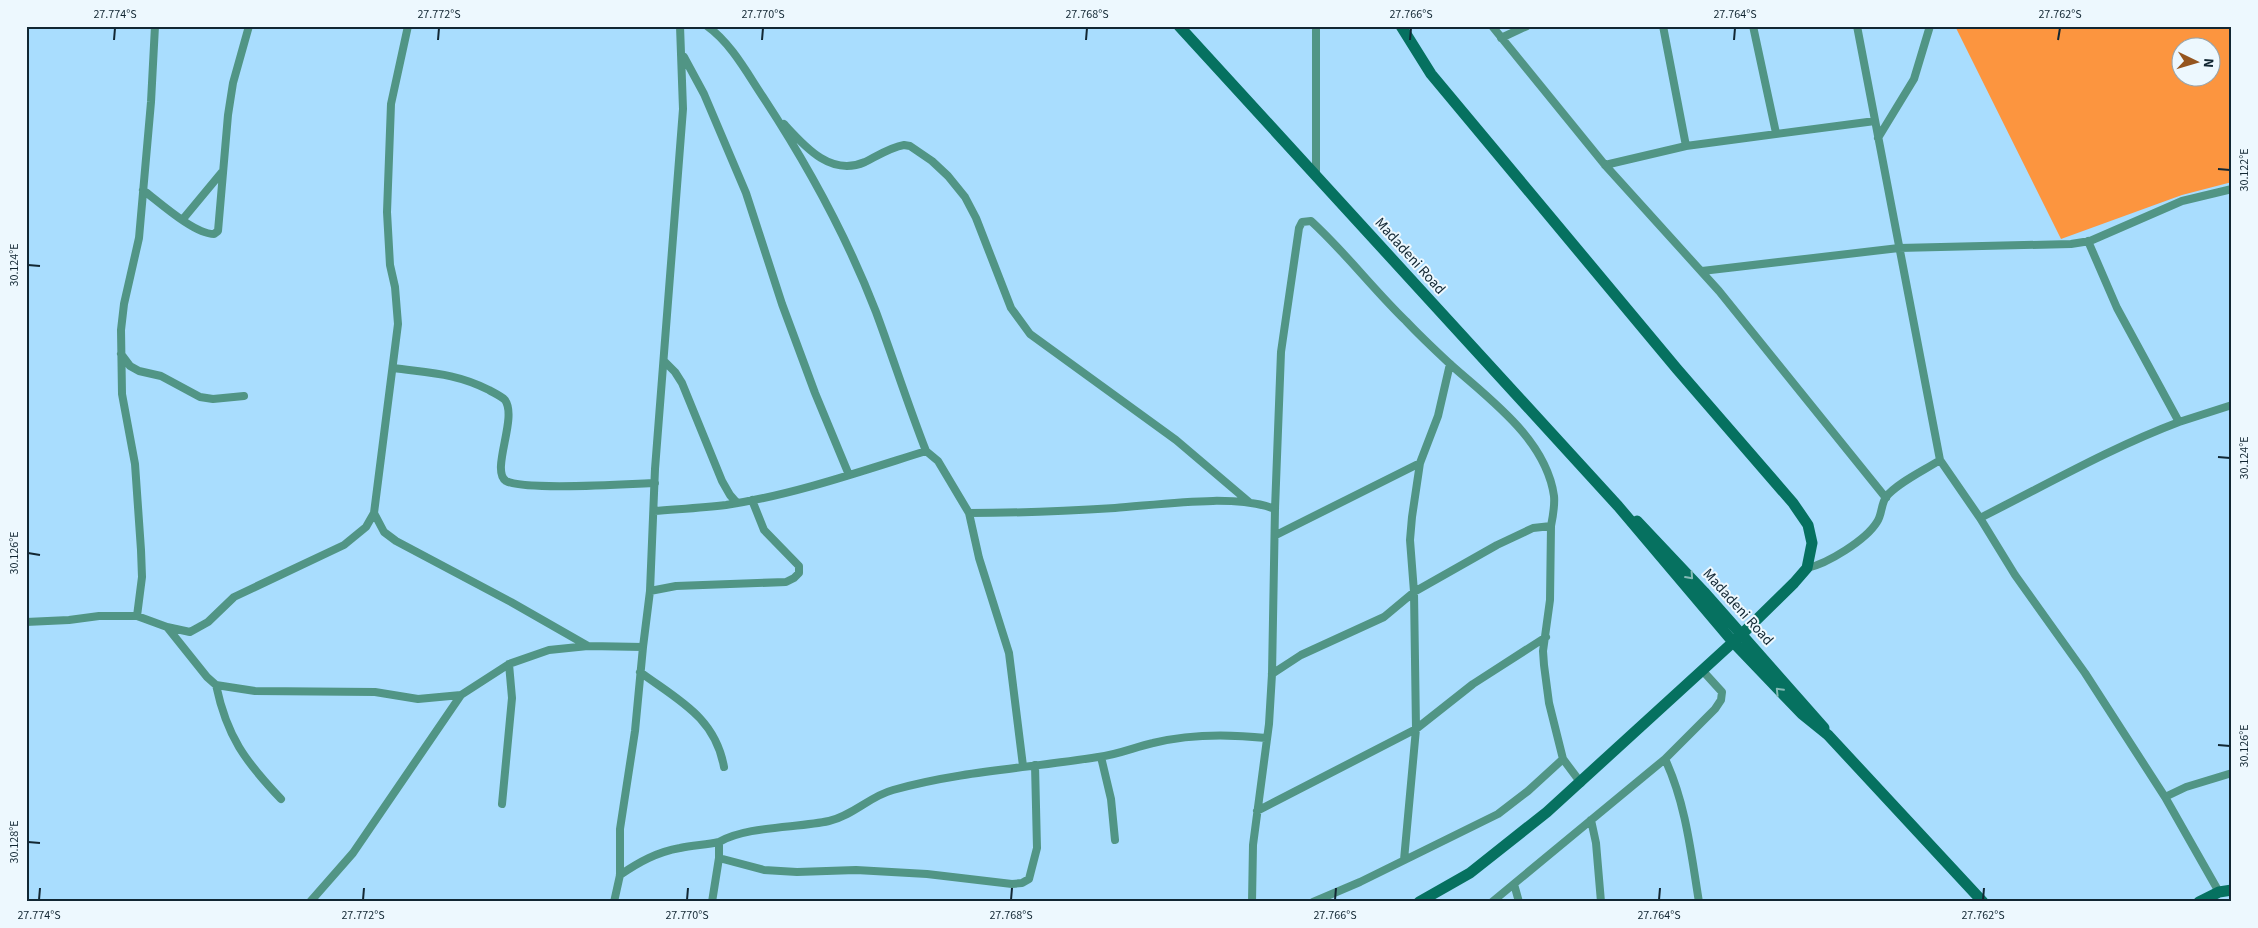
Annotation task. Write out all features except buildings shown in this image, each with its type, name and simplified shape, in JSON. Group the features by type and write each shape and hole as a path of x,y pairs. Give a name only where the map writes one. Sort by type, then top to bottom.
{"street":[{"path":"137,616 142,577 141,550 135,464 122,394 121,354 124,304 139,238 151,102 155,26"},
{"path":"143,190 183,219 207,233 214,234 218,231 222,172 233,83 249,26"},
{"path":"26,622 69,620 99,616 137,616 167,627 190,632 208,622 234,598 344,545 366,527 374,514 398,324 388,237 391,104 408,26"},
{"path":"614,902 620,875 620,829 634,731 650,591 655,483 683,109 680,26"},
{"path":"706,26 724,42 739,61 775,116 829,209 854,260 875,311 926,451 938,461 969,513 979,558 1009,653 1023,766"},
{"name":"Madadeni Road","path":"1179,26 1618,506 1733,642 1802,714 1828,735 1982,902"},
{"path":"1316,26 1316,176"},
{"path":"1401,26 1431,74 1665,355 1801,513 1811,532 1812,543 1807,568"},
{"path":"1492,26 1605,164 1702,271 1886,498"},
{"path":"1501,38 1527,26"},
{"path":"1663,26 1686,146"},
{"path":"1753,26 1776,133"},
{"path":"1857,26 1940,460 2165,797 2219,892"},
{"path":"1878,138 1914,79 1930,26"},
{"path":"682,55 704,94 746,193 782,304 815,393 849,475"},
{"path":"775,116 817,157 836,165 844,167 856,165 904,145 910,146 932,161 948,176 965,197 976,218 1011,308 1030,334 1176,440 1249,502"},
{"path":"1605,164 1686,146 1875,121"},
{"path":"183,219 222,172"},
{"path":"1702,271 1899,248 2021,247 2088,241 2182,201 2232,189"},
{"path":"1252,902 1252,852 1269,724 1272,674 1276,535 1274,509 1281,352 1299,228 1302,222 1311,221 1331,239 1405,321 1450,364 1498,404 1532,446 1545,467 1552,486 1554,506 1551,526 1550,600 1543,651 1549,703 1564,759 1581,783"},
{"path":"2088,241 2117,308 2179,422"},
{"path":"121,354 130,366 139,371 166,378 200,397 213,399 244,396"},
{"path":"664,361 675,372 682,383 722,481 737,503"},
{"path":"1404,860 1416,729 1411,524 1420,463 1438,416 1450,364"},
{"path":"393,368 454,376 469,380 504,399 508,406 509,416 501,466 502,475 505,480 516,484 554,486 655,483"},
{"path":"1980,518 2152,433 2232,405"},
{"path":"654,510 699,508 752,500 849,475 926,451"},
{"path":"1419,902 1470,873 1581,783 1742,634 1807,568 1832,559 1873,527 1877,522 1886,498 1900,486 1940,460"},
{"path":"1276,535 1420,463"},
{"path":"650,591 676,586 786,582 794,578 799,573 799,566 764,530 752,500"},
{"path":"969,513 1048,512 1227,501 1249,502 1274,509"},
{"name":"Madadeni Road","path":"1618,506 1661,544 1817,718 1828,735"},
{"path":"374,514 384,532 396,541 511,602 588,646"},
{"path":"1272,674 1301,655 1384,616 1414,592 1517,534 1533,528 1551,526"},
{"path":"167,627 207,677 216,685 255,691 374,692 418,699 461,695"},
{"path":"1257,811 1416,729 1473,684 1546,637"},
{"path":"310,902 353,853 461,695 508,664 549,650 588,646 643,647"},
{"path":"502,804 512,698 508,664"},
{"path":"1492,902 1694,732 1721,700 1721,690 1702,670"},
{"path":"640,672 692,709 706,723 721,753 724,767"},
{"path":"216,685 222,713 234,740 250,766 281,800"},
{"path":"620,875 639,862 659,853 719,842 737,834 837,818 855,811 880,795 906,786 1023,766 1101,757 1153,743 1190,736 1266,738"},
{"path":"1101,757 1111,799 1115,840"},
{"path":"1313,902 1360,882 1498,814 1528,792 1564,759"},
{"path":"1664,759 1675,781 1682,804 1699,902"},
{"path":"719,858 764,870 797,872 856,870 927,874 998,883 1022,883 1029,879 1037,848 1035,765"},
{"path":"2165,797 2186,787 2232,773"},
{"path":"1591,820 1596,843 1600,902"},
{"path":"712,902 719,858 719,842"},
{"path":"1514,884 1519,902"},
{"path":"2199,902 2219,892 2232,890"}],"shaded area":[{"path":"1955,26 2232,26 2232,182 2182,195 2061,239"}]}
